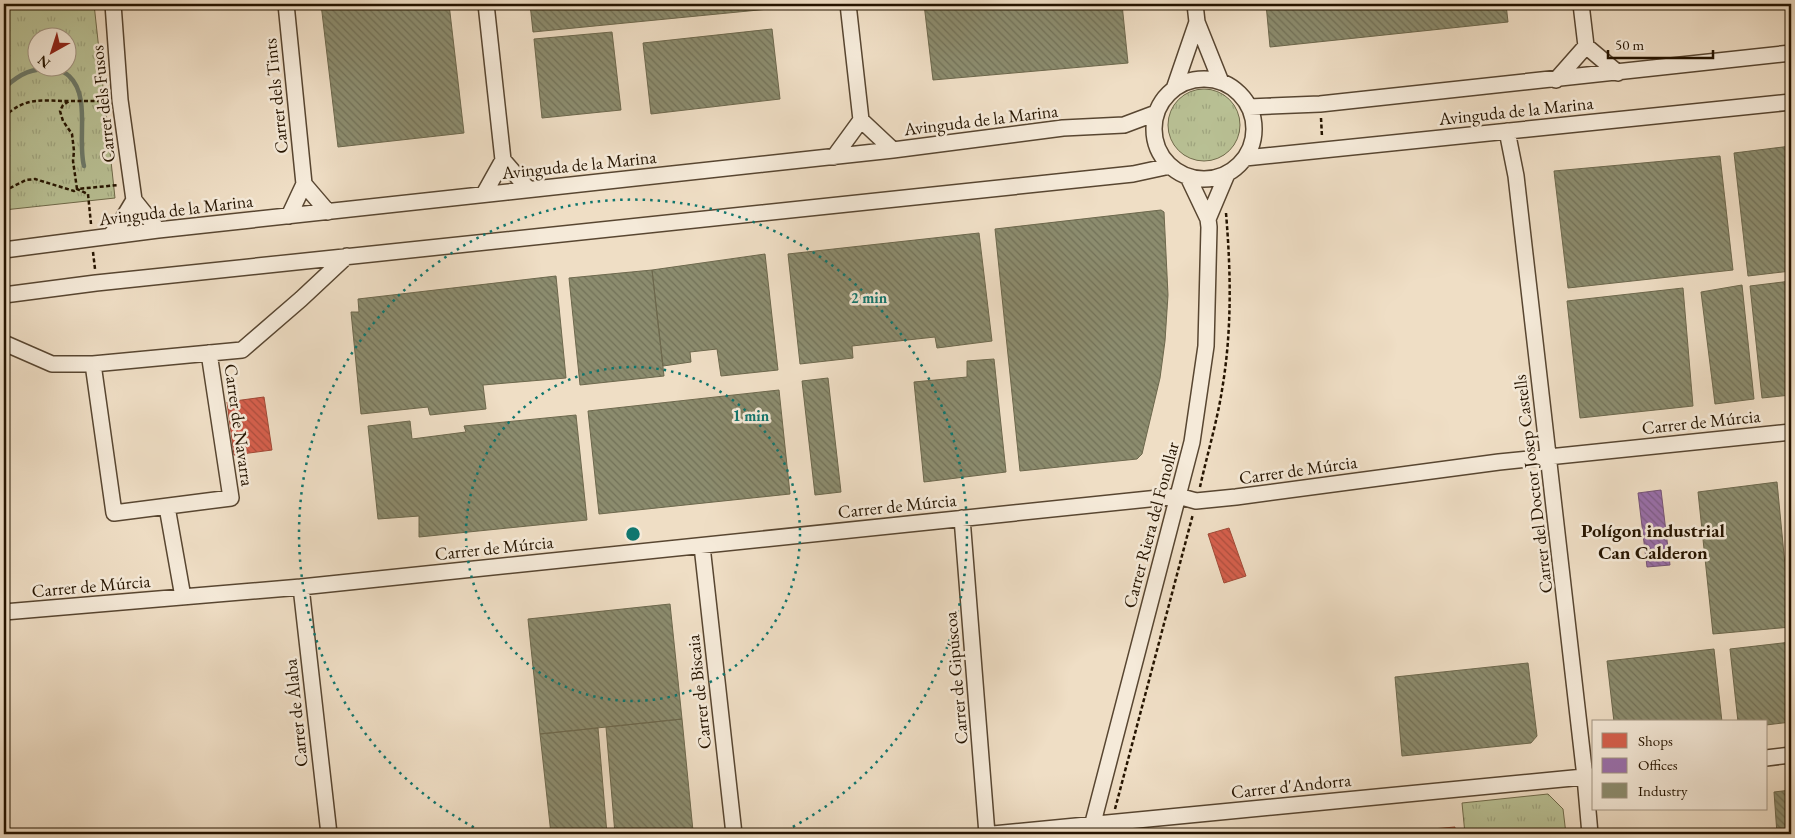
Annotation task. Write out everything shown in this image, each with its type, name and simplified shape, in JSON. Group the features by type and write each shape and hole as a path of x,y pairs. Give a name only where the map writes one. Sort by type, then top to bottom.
{"street":[{"name":"Carrer dels Fusos","path":"113,4 120,100 134,200 158,230"},
{"name":"Carrer dels Tints","path":"286,4 304,184"},
{"path":"486,4 503,160 528,190"},
{"path":"848,4 861,120 893,150"},
{"path":"1195,4 1197,22 1221,82"},
{"path":"1581,4 1586,46 1618,73"},
{"path":"1174,89 1197,22"},
{"path":"1556,80 1586,46"},
{"name":"Avinguda de la Marina","path":"1249,107 1320,104 1791,54"},
{"path":"1197,80 1221,82 1235,90 1249,107 1254,133 1251,146 1240,164 1227,174 1208,179 1188,177 1170,166 1164,159 1156,142 1154,123 1156,113 1165,97 1185,83 1197,80"},
{"name":"Avinguda de la Marina","path":"1245,158 1791,102"},
{"name":"Avinguda de la Marina","path":"4,250 158,230 893,150 1063,128 1124,125 1156,113"},
{"path":"834,156 861,120"},
{"name":"Carrer del Doctor Josep Castells","path":"1508,130 1516,176 1589,776 1590,834"},
{"path":"484,194 503,160"},
{"path":"4,294 347,256 1133,174 1170,166"},
{"path":"1208,220 1227,174"},
{"path":"1188,177 1208,220"},
{"path":"289,216 304,184 328,212"},
{"path":"110,236 134,200"},
{"name":"Carrer Riera del Fonollar","path":"1091,829 1192,442 1206,346 1208,220"},
{"path":"4,343 52,364 93,364 242,350 347,256"},
{"name":"Carrer de Navarra","path":"93,364 114,513 231,498 209,353"},
{"name":"Carrer de Múrcia","path":"4,612 301,587 1178,496 1196,501 1236,497 1549,457 1791,432"},
{"path":"167,507 183,597"},
{"name":"Carrer de Gipúscoa","path":"962,518 987,834"},
{"name":"Carrer de Biscaia","path":"702,546 734,834"},
{"name":"Carrer de Álaba","path":"301,587 329,834"},
{"path":"1768,758 1791,755"},
{"name":"Carrer d'Andorra","path":"992,834 1091,829 1589,776"}],"path":[{"path":"4,117 13,108 26,102 42,99 93,101"},
{"path":"71,101 63,105 60,111 63,121 72,134 73,162 77,189"},
{"path":"1320,104 1323,149"},
{"path":"4,192 26,180 35,179 74,191 77,189 131,183"},
{"path":"77,189 88,194 89,201"}],"green space":[{"path":"4,4 94,4 115,198 4,210"},
{"path":"1204,89 1224,95 1234,105 1240,125 1234,145 1224,155 1204,161 1184,155 1174,145 1168,125 1174,105 1184,95"},
{"path":"1548,794 1563,809 1566,834 1465,834 1462,803"}],"building: Shops":[{"path":"264,397 272,450 234,455 227,402"},
{"path":"1229,528 1246,576 1224,583 1208,534"},
{"path":"1455,827 1455,834 1375,834"}],"building: Offices":[{"path":"1661,490 1670,565 1647,567 1638,493"}],"building: Industry":[{"path":"321,4 449,4 464,133 338,147"},
{"path":"530,4 768,4 769,9 533,32"},
{"path":"924,4 1122,4 1128,63 933,80"},
{"path":"1266,4 1506,4 1508,22 1270,47"},
{"path":"772,29 780,99 651,114 643,43"},
{"path":"612,32 621,110 542,118 534,39"},
{"path":"1791,146 1791,271 1748,276 1734,153"},
{"path":"1720,156 1733,270 1568,288 1554,171"},
{"path":"1161,210 1164,212 1168,295 1165,341 1160,378 1142,454 1137,459 1020,471 995,229"},
{"path":"979,233 992,341 937,348 935,337 852,346 853,358 800,364 788,254"},
{"path":"765,254 778,370 721,376 717,349 690,352 691,362 663,366 652,270"},
{"path":"652,270 664,376 580,385 569,278"},
{"path":"556,276 566,378 483,385 486,409 430,415 428,407 361,414 351,312 359,312 358,299"},
{"path":"1791,281 1791,395 1762,398 1750,286"},
{"path":"1742,285 1754,399 1715,404 1701,292"},
{"path":"1683,288 1693,406 1580,418 1567,301"},
{"path":"994,359 1006,472 924,482 914,382 967,377 967,361"},
{"path":"828,378 841,492 815,495 802,381"},
{"path":"779,390 790,494 599,514 588,411"},
{"path":"576,415 587,520 419,537 419,516 378,519 368,426 410,421 412,439 466,432 464,426"},
{"path":"1777,482 1791,627 1713,634 1698,492"},
{"path":"670,604 682,719 540,734 528,619"},
{"path":"1791,642 1791,722 1768,725 1768,720 1738,720 1730,649"},
{"path":"1714,649 1722,720 1614,720 1607,661"},
{"path":"1528,663 1537,736 1531,743 1402,756 1395,677"},
{"path":"682,719 693,831 658,834 615,834 606,727"},
{"path":"598,728 607,834 551,834 540,734"},
{"path":"1791,790 1791,834 1777,834 1774,792"}],"waterway":[{"path":"4,88 16,78 28,72"},
{"path":"71,78 76,85 82,106 82,155 84,166"}],"district":[{"name":"Polígon industrial Can Calderon","path":"1653,541"}]}
